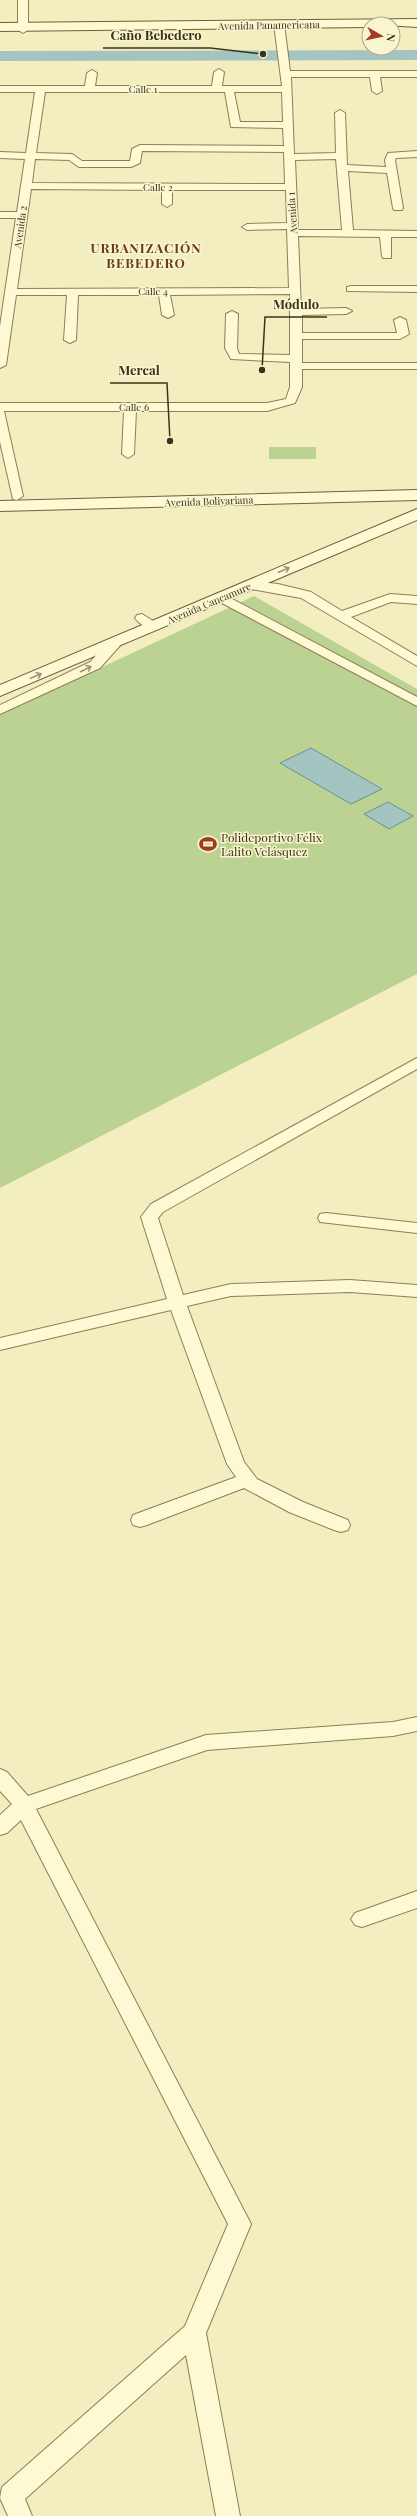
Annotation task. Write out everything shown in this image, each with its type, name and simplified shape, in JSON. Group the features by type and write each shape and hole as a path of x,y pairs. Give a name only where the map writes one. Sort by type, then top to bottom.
{"main road":[{"name":"Avenida Panamericana","path":"0,30 23,28 417,24"},
{"name":"Avenida Panamericana","path":"401,25 417,24"},
{"name":"Avenida Panamericana","path":"0,26 23,28"},
{"name":"Avenida Panamericana","path":"279,26 361,27"},
{"name":"Avenida Bolivariana","path":"1,503 17,496 417,489"},
{"name":"Avenida Bolivariana","path":"1,503 31,506 417,495"},
{"path":"352,497 371,503 376,516"},
{"name":"Avenida Cancamure","path":"0,691 117,641 148,622 376,516 417,502"},
{"name":"Avenida Cancamure","path":"0,677 148,622 222,597 417,514"}],"street":[{"path":"23,0 23,28"},
{"name":"Avenida 1","path":"279,26 286,74 296,312 296,387 291,401"},
{"path":"217,89 219,72"},
{"path":"90,89 92,73"},
{"path":"286,74 417,74"},
{"path":"375,74 377,91"},
{"name":"Calle 1","path":"0,89 286,89"},
{"name":"Avenida 2","path":"0,365 7,299 27,186 40,89"},
{"path":"229,89 235,125 288,125"},
{"path":"340,113 342,156 353,234"},
{"path":"0,155 72,157 80,164 131,164 134,163 137,149 140,148 342,156"},
{"path":"398,208 391,170 392,155 417,154"},
{"path":"344,168 391,170"},
{"name":"Calle 2","path":"27,186 290,187"},
{"path":"167,187 167,204"},
{"path":"0,215 21,215"},
{"path":"353,234 358,216"},
{"path":"247,228 353,234 417,234"},
{"path":"385,234 387,256"},
{"path":"351,289 417,289"},
{"path":"70,340 73,291"},
{"name":"Calle 4","path":"7,299 73,291 295,291"},
{"path":"164,291 168,315"},
{"path":"296,312 346,311"},
{"path":"232,314 231,348 235,357 295,362 417,366"},
{"path":"295,336 400,336 403,334 400,320"},
{"name":"Calle 6","path":"0,407 267,407 291,401"},
{"path":"128,454 130,407"},
{"path":"0,413 17,496 31,506"},
{"path":"250,585 278,588 306,595 417,662"},
{"path":"222,597 417,702"},
{"path":"340,616 390,598 417,600"},
{"path":"0,710 95,665 117,641"},
{"path":"341,1525 296,1506 252,1484 236,1464 177,1302 149,1217 157,1208 417,1063"},
{"path":"326,1218 417,1228"},
{"path":"0,1344 231,1290 350,1286 417,1291"},
{"path":"140,1520 248,1479"},
{"path":"0,1827 24,1806 206,1743 393,1729 417,1724"},
{"path":"0,1777 24,1806 240,2224 194,2333 10,2495 20,2516"},
{"path":"362,1919 417,1899"},
{"path":"194,2333 228,2516"}],"green space":[{"path":"269,447 316,447 316,459 269,459"},
{"name":"Polideportivo Félix Lalito Velásquez","path":"254,596 417,689 417,974 0,1188 0,715"}],"water":[{"path":"311,748 382,789 351,804 280,763"},
{"path":"388,802 413,816 389,829 364,814"}],"waterway":[{"path":"0,56 417,55"}],"place":[{"name":"Caño Bebedero","path":"263,54"},
{"name":"Módulo","path":"262,370"},
{"name":"Mercal","path":"170,441"},
{"name":"Polideportivo Félix Lalito Velásquez","path":"208,844"}],"district":[{"name":"URBANIZACIÓN BEBEDERO","path":"146,254"}]}
